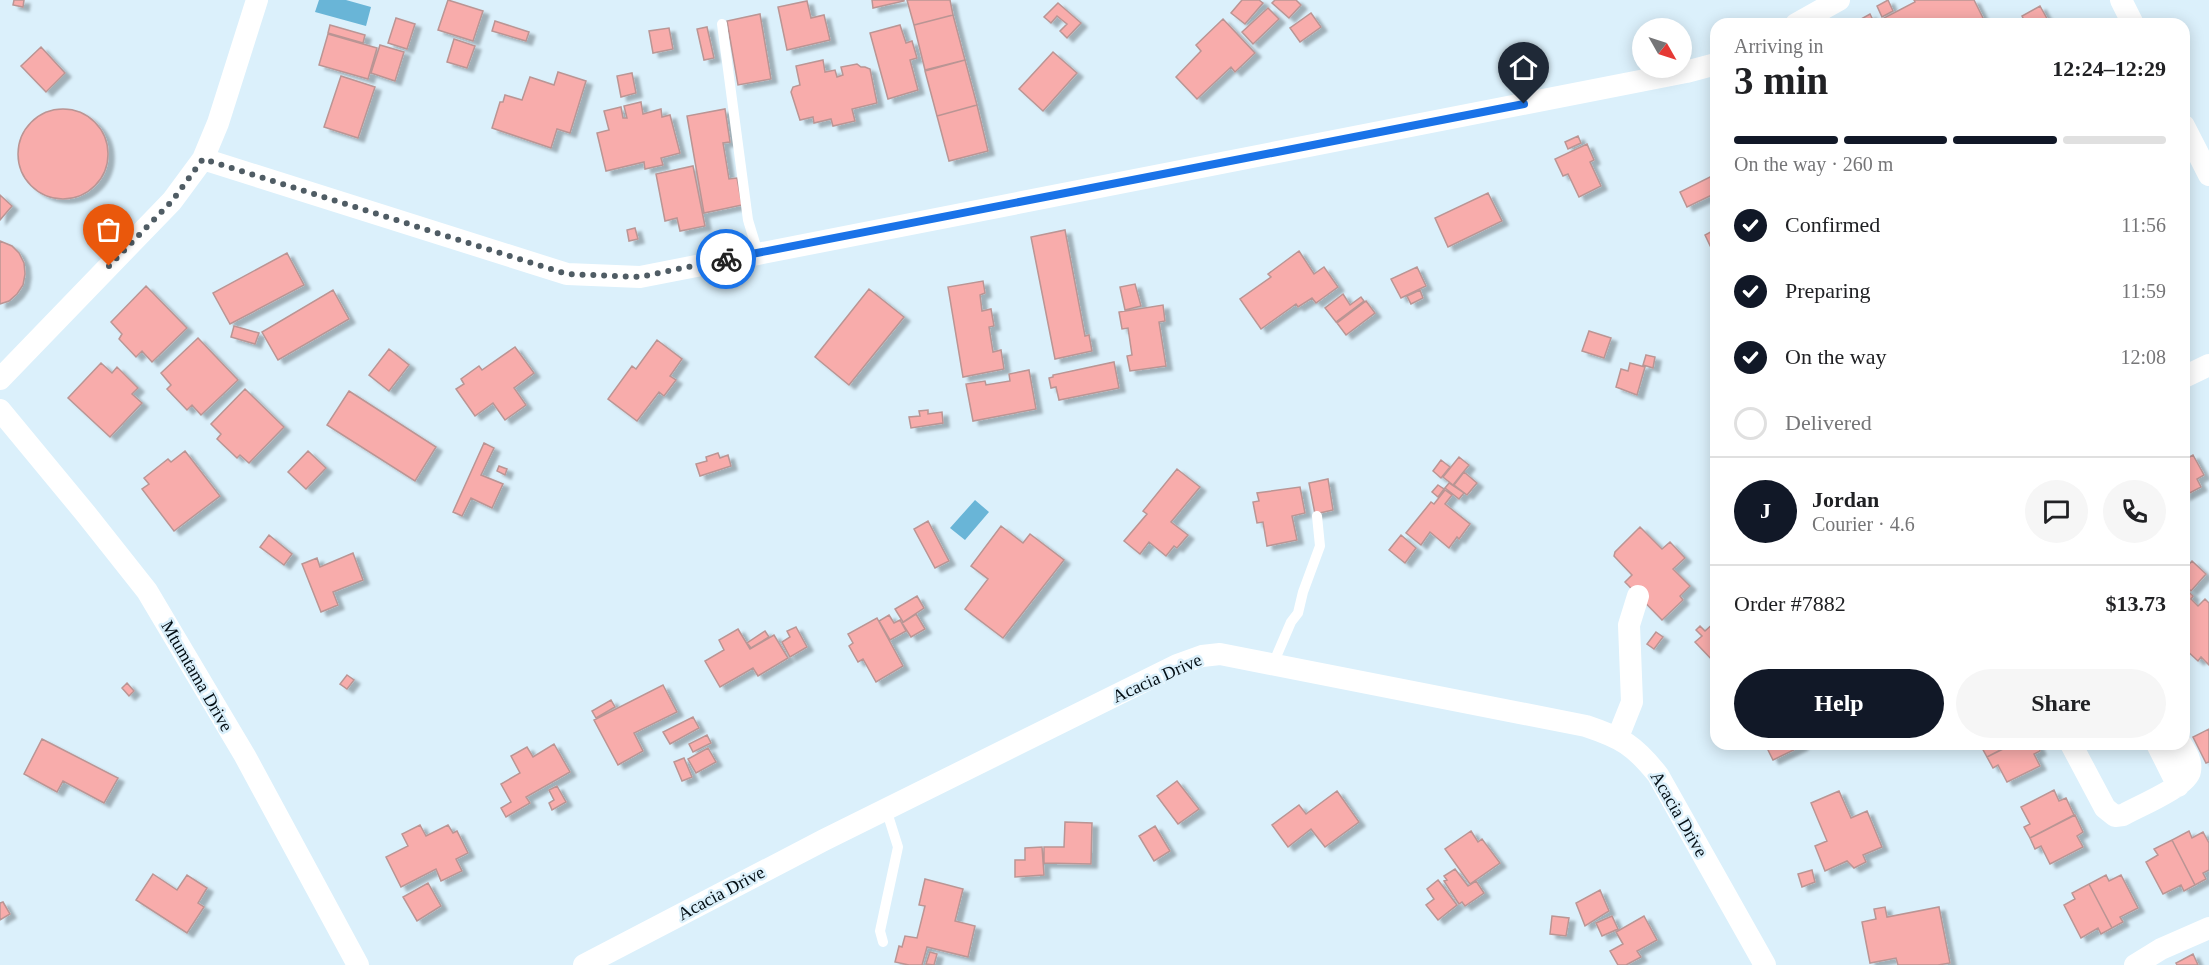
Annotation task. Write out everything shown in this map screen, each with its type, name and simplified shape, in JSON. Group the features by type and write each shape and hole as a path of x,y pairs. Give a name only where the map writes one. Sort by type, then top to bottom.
{"street":[{"path":"0,379 172,201 203,159 218,123 257,0"},
{"path":"1812,18 1839,0"},
{"path":"2121,0 2130,18"},
{"path":"203,159 567,274 640,277 1662,77 1710,65"},
{"path":"2190,138 2209,175"},
{"path":"2190,374 2209,365"},
{"name":"Mtumtama Drive","path":"0,410 147,591 245,756 358,965"},
{"path":"1618,737 1632,702 1629,625 1638,596"},
{"name":"Acacia Drive","path":"584,965 886,809 1177,665 1202,656 1220,654 1586,726 1618,737 1641,753 1658,775 1765,965"},
{"path":"2075,750 2104,808 2115,816 2122,815 2178,786 2189,776 2190,761 2184,750"},
{"path":"2160,750 2178,786"},
{"path":"2135,965 2161,949 2209,928"}],"lane":[{"path":"722,24 748,220 758,253"},
{"path":"1273,664 1291,622 1298,613 1303,592 1320,546 1317,516"},
{"path":"884,942 880,931 898,847 886,809"}],"water":[{"path":"319,0 346,0 371,7 366,26 315,12"},
{"path":"975,500 989,512 965,540 950,528"}],"building":[{"path":"14,0 24,0 23,7 13,5"},
{"path":"448,0 483,11 473,41 438,30"},
{"path":"872,0 904,0 904,1 873,8"},
{"path":"907,0 950,0 953,15 914,25"},
{"path":"1242,0 1259,0 1263,3 1245,24 1231,13"},
{"path":"1275,0 1296,0 1301,5 1289,18 1272,3"},
{"path":"1888,0 1893,11 1882,17 1877,6"},
{"path":"1914,0 1974,0 1983,18 1884,18 1915,2"},
{"path":"807,1 811,18 824,15 830,40 787,50 778,7"},
{"path":"1058,3 1081,23 1067,38 1060,31 1067,24 1057,16 1051,23 1044,17"},
{"path":"2040,6 2047,18 2023,18 2022,16"},
{"path":"1268,8 1279,19 1253,44 1242,32"},
{"path":"1311,13 1321,27 1300,42 1290,28"},
{"path":"760,14 771,79 738,85 727,21"},
{"path":"953,15 965,60 925,70 914,25"},
{"path":"396,18 415,24 407,49 388,43"},
{"path":"1223,19 1255,53 1235,72 1231,67 1197,99 1176,77 1201,51 1196,45"},
{"path":"495,21 529,32 526,41 492,31"},
{"path":"330,25 365,35 363,43 328,33"},
{"path":"900,25 906,43 912,41 917,58 910,60 918,90 888,99 870,33"},
{"path":"707,27 714,58 704,60 697,29"},
{"path":"669,28 673,49 653,53 649,31"},
{"path":"328,34 377,48 368,79 319,65"},
{"path":"454,39 475,46 467,68 447,62"},
{"path":"380,45 404,52 395,81 371,73"},
{"path":"41,47 65,73 46,92 21,66"},
{"path":"1053,52 1077,73 1043,111 1019,89"},
{"path":"823,60 825,72 835,70 837,77 843,75 841,67 857,64 870,69 877,103 852,109 855,121 833,126 831,119 814,123 813,117 800,120 791,92 793,87 800,85 796,66"},
{"path":"965,60 977,105 937,116 925,71"},
{"path":"558,72 586,81 570,133 557,129 551,148 492,128 500,102 503,102 505,95 522,100 530,77 554,85"},
{"path":"632,73 636,93 621,97 617,76"},
{"path":"341,76 375,87 358,138 324,127"},
{"path":"641,102 643,114 661,109 662,117 670,115 680,153 661,158 663,165 645,169 644,162 606,171 597,133 609,130 604,111 621,107 623,118 627,118 624,106"},
{"path":"977,105 988,151 949,161 937,116"},
{"path":"63,109 80,113 95,122 104,137 108,154 104,171 95,186 80,195 63,199 46,195 31,186 22,171 18,154 22,137 31,122 46,113"},
{"path":"725,109 730,142 723,143 729,179 737,178 742,205 704,213 687,116"},
{"path":"1578,136 1581,143 1568,149 1565,142"},
{"path":"1587,144 1594,160 1590,162 1601,186 1579,197 1568,174 1563,176 1555,159"},
{"path":"693,166 705,226 680,231 677,218 665,221 656,174"},
{"path":"1710,177 1710,196 1687,207 1680,192"},
{"path":"1488,193 1502,221 1448,247 1435,218"},
{"path":"0,195 12,206 0,220"},
{"path":"635,228 638,239 629,241 627,230"},
{"path":"1065,230 1085,336 1089,335 1092,351 1055,359 1031,237"},
{"path":"1710,232 1710,245 1705,235"},
{"path":"0,241 12,246 19,253 24,263 25,274 23,285 17,294 9,301 0,304"},
{"path":"1299,251 1314,274 1324,267 1338,287 1316,303 1312,298 1298,307 1296,304 1261,329 1240,299 1271,277 1268,274"},
{"path":"287,253 304,285 230,324 213,293"},
{"path":"1417,267 1426,286 1401,298 1391,279"},
{"path":"983,281 985,293 980,295 982,311 991,309 994,326 989,327 993,352 1001,350 1004,369 963,377 948,287"},
{"path":"1135,284 1141,306 1125,310 1120,287"},
{"path":"146,286 187,328 152,362 142,351 136,357 119,339 122,334 111,322"},
{"path":"869,289 904,317 849,385 815,357"},
{"path":"333,290 349,319 278,360 262,332"},
{"path":"1420,290 1423,298 1411,304 1407,296"},
{"path":"1343,294 1350,305 1361,297 1364,301 1336,322 1325,308"},
{"path":"1366,301 1375,313 1346,335 1337,323"},
{"path":"1163,305 1165,321 1159,322 1166,366 1130,371 1127,356 1132,355 1128,328 1122,329 1119,312"},
{"path":"234,326 259,333 255,344 231,337"},
{"path":"1589,331 1611,338 1604,358 1582,351"},
{"path":"198,338 238,380 201,415 192,405 187,410 167,389 171,385 161,373"},
{"path":"657,340 682,359 670,376 676,380 664,396 659,392 637,421 608,399 632,366 636,369"},
{"path":"515,347 534,373 514,388 526,405 505,420 493,403 475,416 456,389 464,384 461,379 479,366 482,370"},
{"path":"389,349 409,365 389,391 369,375"},
{"path":"1646,355 1655,357 1653,368 1643,365"},
{"path":"1114,362 1119,388 1059,400 1056,387 1051,388 1049,378 1053,375"},
{"path":"101,363 112,373 117,367 138,388 132,394 142,403 110,437 68,398"},
{"path":"1630,363 1645,367 1637,395 1616,387 1621,369 1628,371"},
{"path":"1029,370 1036,409 973,421 966,384 985,381 986,385 1010,381 1009,374"},
{"path":"245,389 284,427 249,463 240,455 237,458 217,439 221,434 211,424"},
{"path":"349,391 436,447 415,481 327,425"},
{"path":"928,410 928,414 942,412 943,423 911,428 909,417 920,416 919,411"},
{"path":"484,443 494,448 481,475 503,484 492,508 471,498 462,516 453,512"},
{"path":"185,451 220,496 174,531 142,489 149,484 144,478 168,459 171,462"},
{"path":"308,451 326,468 306,489 288,472"},
{"path":"718,453 720,458 728,455 731,466 700,476 696,464 707,461 706,457"},
{"path":"2193,455 2204,475 2197,479 2201,487 2190,493 2190,457"},
{"path":"1459,457 1469,465 1453,485 1443,477"},
{"path":"1441,460 1450,467 1441,478 1433,471"},
{"path":"499,466 507,469 505,475 497,471"},
{"path":"1177,469 1200,487 1171,522 1188,535 1177,548 1174,546 1166,556 1149,542 1140,554 1124,541 1147,514 1143,511"},
{"path":"1464,472 1477,483 1467,495 1454,485"},
{"path":"1328,479 1333,510 1315,514 1309,483"},
{"path":"1449,483 1464,493 1459,499 1445,488"},
{"path":"1438,485 1444,489 1438,497 1432,492"},
{"path":"1300,487 1305,513 1292,516 1297,540 1267,546 1263,522 1257,523 1253,502 1259,501 1257,493"},
{"path":"1445,490 1452,495 1445,504 1470,524 1449,548 1430,532 1421,545 1406,533 1431,502 1434,504"},
{"path":"928,521 949,561 935,568 914,529"},
{"path":"1001,526 1023,543 1030,534 1064,560 1003,638 965,609 988,579 971,566"},
{"path":"1640,527 1662,549 1670,542 1685,558 1673,569 1690,586 1680,596 1683,600 1662,620 1625,582 1632,575 1614,556 1615,552"},
{"path":"269,535 292,554 284,565 260,547"},
{"path":"1401,535 1416,548 1405,563 1389,550"},
{"path":"353,553 363,580 333,592 338,605 321,612 302,564 317,558 320,567"},
{"path":"2192,561 2206,574 2191,591 2190,590 2190,563"},
{"path":"2190,593 2193,596 2191,599 2198,606 2205,599 2209,603 2209,665 2201,657 2198,661 2190,654"},
{"path":"917,596 924,608 903,622 895,609"},
{"path":"916,614 925,629 911,637 902,623"},
{"path":"889,615 894,623 900,620 906,631 890,640 879,621"},
{"path":"877,618 903,666 876,682 863,659 858,662 849,646 853,643 848,634"},
{"path":"1700,626 1705,631 1710,626 1710,658 1695,642 1702,636 1696,630"},
{"path":"796,627 807,647 790,657 782,642 790,637 787,631"},
{"path":"738,629 750,649 774,635 788,658 758,676 753,668 720,687 705,661 724,650 719,640"},
{"path":"765,631 769,637 751,648 747,643"},
{"path":"1656,632 1663,637 1654,649 1647,644"},
{"path":"347,675 354,680 347,689 340,684"},
{"path":"127,683 134,691 129,696 122,688"},
{"path":"663,685 677,712 634,733 643,751 618,765 594,720"},
{"path":"611,700 615,707 596,718 592,711"},
{"path":"693,717 699,728 670,744 663,732"},
{"path":"2209,729 2209,762 2206,763 2193,737"},
{"path":"707,735 711,743 693,752 689,744"},
{"path":"42,739 118,778 104,803 63,781 57,792 24,774"},
{"path":"554,744 570,772 526,797 530,803 506,817 501,808 511,802 501,784 520,773 511,756 527,747 533,757"},
{"path":"708,748 716,762 696,773 688,759"},
{"path":"1768,750 1794,750 1773,760"},
{"path":"1983,750 2000,750 1987,757"},
{"path":"2001,750 2040,750 2034,754 2040,766 2007,782 1998,765 1993,768 1987,757"},
{"path":"684,758 692,777 682,781 674,762"},
{"path":"1177,781 1199,809 1178,824 1157,796"},
{"path":"557,786 566,802 552,810 549,803 554,800 549,790"},
{"path":"2054,790 2059,801 2066,798 2074,815 2030,838 2024,827 2030,824 2021,807"},
{"path":"1337,791 1359,822 1325,847 1311,829 1288,847 1272,825 1299,805 1306,814"},
{"path":"1839,791 1851,818 1867,811 1882,847 1863,855 1866,862 1854,868 1847,861 1825,871 1815,846 1827,841 1811,803"},
{"path":"2075,815 2083,832 2077,836 2083,847 2050,864 2041,846 2035,849 2030,838"},
{"path":"1065,822 1092,823 1091,864 1044,863 1044,847 1064,847"},
{"path":"420,825 426,836 448,825 453,833 457,831 468,853 456,859 462,871 441,881 436,869 401,887 386,857 408,846 402,834"},
{"path":"1155,826 1170,851 1154,861 1139,836"},
{"path":"1471,831 1478,842 1482,839 1500,863 1470,884 1445,849"},
{"path":"2189,831 2192,838 2203,832 2209,843 2209,870 2203,873 2206,879 2195,885 2172,840"},
{"path":"2172,840 2195,885 2184,891 2181,885 2163,894 2146,862 2158,855 2154,849"},
{"path":"1042,847 1044,875 1015,877 1015,860 1025,860 1025,848"},
{"path":"1455,869 1468,886 1476,881 1484,893 1465,906 1462,902 1459,904 1444,881 1447,880 1444,876"},
{"path":"1812,870 1815,882 1802,887 1798,874"},
{"path":"153,874 177,890 187,875 207,888 198,903 204,907 187,933 136,900"},
{"path":"2106,875 2109,881 2121,875 2138,908 2120,917 2123,922 2112,928 2089,884"},
{"path":"925,879 963,889 955,921 975,926 968,957 927,947 922,965 895,962 899,946 902,947 905,936 917,938 925,906 919,905"},
{"path":"1438,880 1457,905 1438,920 1426,905 1434,899 1427,889"},
{"path":"428,883 441,906 417,921 403,897"},
{"path":"2089,884 2112,928 2101,934 2098,928 2081,938 2064,905 2075,899 2072,893"},
{"path":"1600,890 1609,911 1585,926 1576,903"},
{"path":"3,902 10,914 0,920 0,903"},
{"path":"1885,907 1887,917 1939,907 1950,963 1898,965 1896,958 1870,963 1862,922 1876,919 1874,909"},
{"path":"1552,916 1569,918 1566,936 1550,934"},
{"path":"1612,916 1618,929 1602,936 1596,923"},
{"path":"1644,916 1657,940 1637,951 1641,957 1626,965 1618,965 1610,951 1623,944 1616,932"},
{"path":"930,952 937,954 934,965 926,964"},
{"path":"2193,954 2198,965 2177,965 2176,963"}],"way so far":[{"path":"109,266 172,201 203,159 567,274 640,277 726,259"}],"route":[{"path":"726,259 1524,104"}]}
